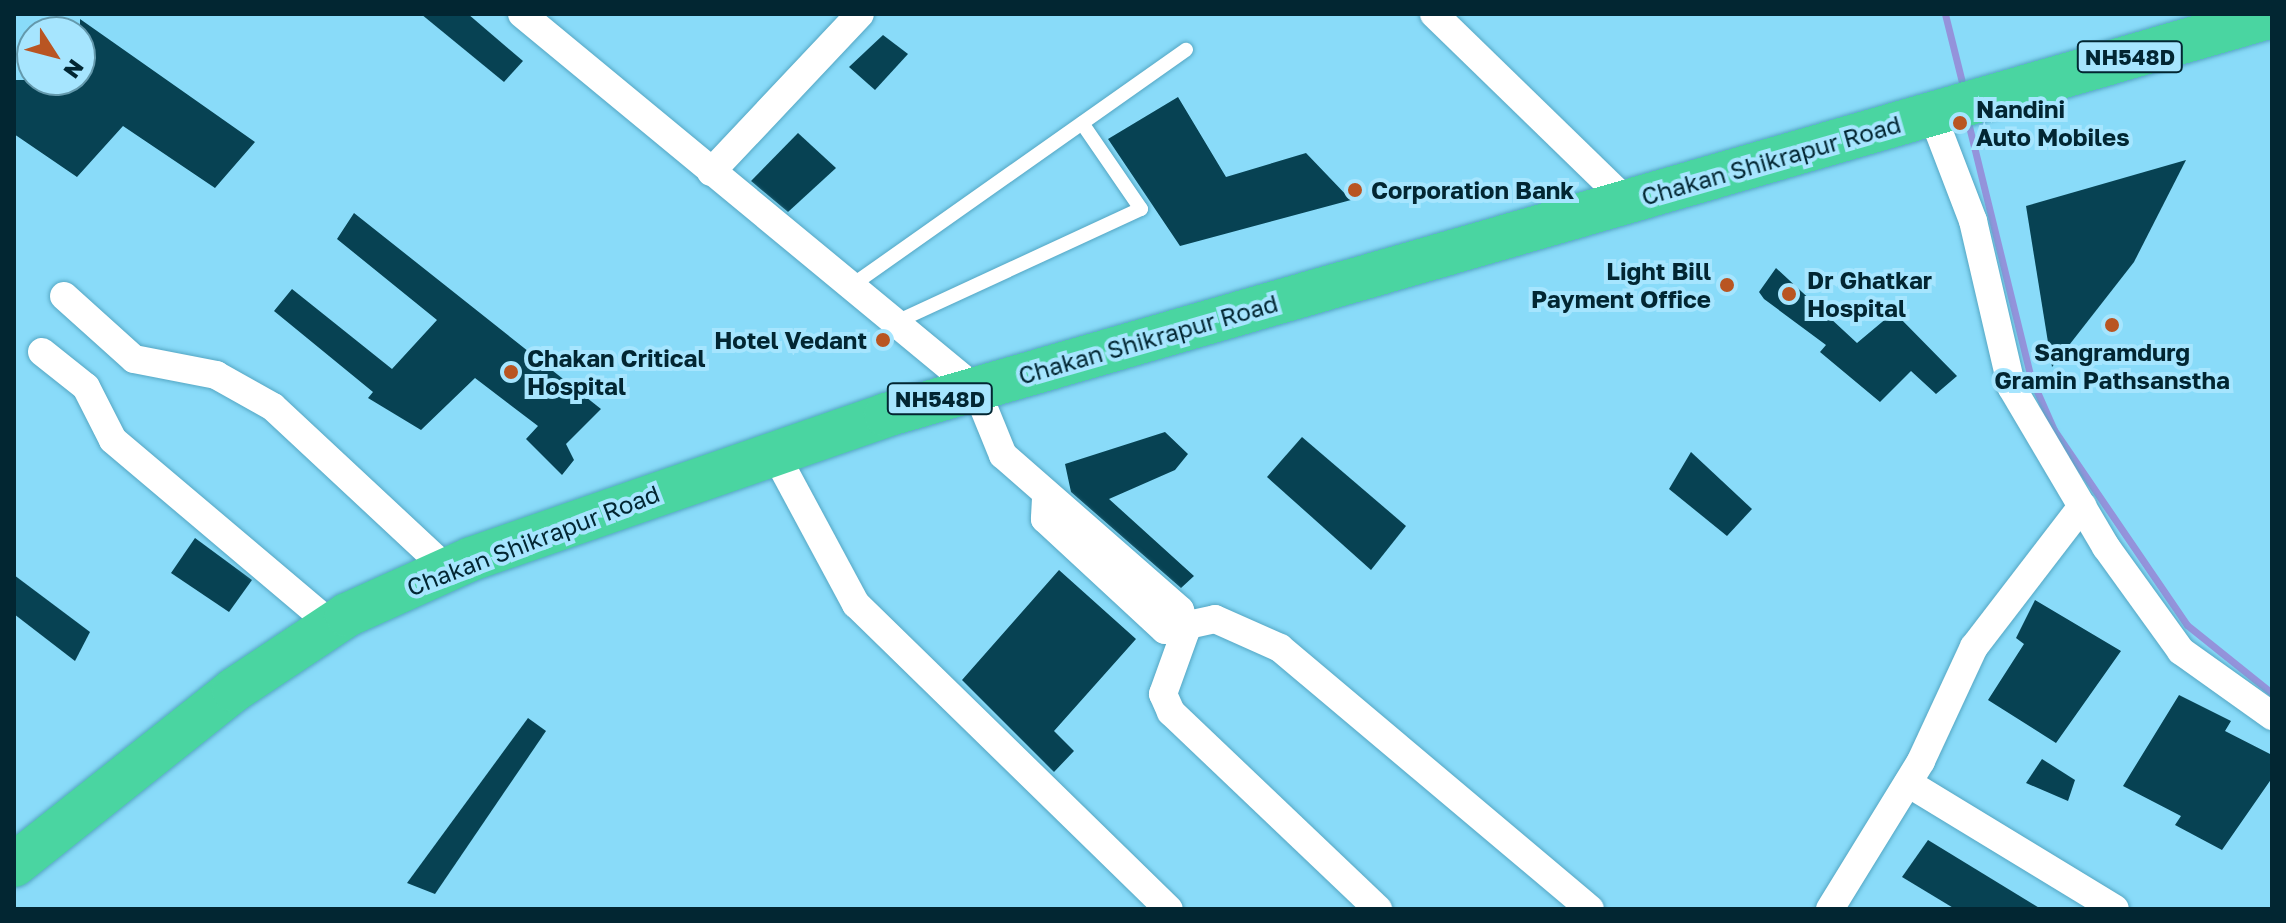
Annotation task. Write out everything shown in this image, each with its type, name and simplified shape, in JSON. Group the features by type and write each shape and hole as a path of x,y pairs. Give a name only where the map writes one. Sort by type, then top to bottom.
{"highway":[{"name":"Chakan Shikrapur Road","path":"14,865 234,690 332,625 447,569 774,452 976,389 2272,16"}],"street":[{"path":"522,14 851,286 890,325 976,389 1003,455 1046,498 1060,498 1180,610 1186,630 1167,670 1163,694 1171,712 1378,909"},
{"path":"711,172 860,14"},
{"path":"1434,14 1627,202"},
{"path":"1955,107 1973,221 2012,388 2082,506 2181,651 2272,716"},
{"path":"64,296 134,359 216,375 251,391 447,569"},
{"path":"42,352 86,387 113,440 332,625"},
{"path":"774,452 856,604 1169,909"},
{"path":"1830,909 1908,783 1964,682 1974,647 2082,506"},
{"path":"1186,630 1215,619 1280,648 1590,909"},
{"path":"1908,783 2115,909"}],"lane":[{"path":"851,286 1186,50"},
{"path":"890,325 1141,209 1082,123"}],"building":[{"path":"421,14 468,14 523,61 504,82"},
{"path":"96,30 255,142 215,188 123,126 77,177 14,134 14,80 16,96 96,96"},
{"path":"883,35 908,54 875,90 849,67"},
{"path":"1178,97 1226,177 1306,153 1351,200 1180,246 1108,139"},
{"path":"798,133 836,168 788,212 751,181"},
{"path":"2186,160 2134,262 2052,367 2026,206"},
{"path":"354,213 601,409 566,444 574,460 562,475 526,439 538,426 475,378 421,430 368,398 373,392 274,311 292,289 392,369 437,320 337,239"},
{"path":"1776,268 1857,343 1894,312 1957,376 1936,394 1911,371 1880,402 1820,352 1826,345 1764,299 1759,292"},
{"path":"1165,432 1188,454 1175,470 1109,499 1194,576 1181,588 1071,492 1065,464"},
{"path":"1302,437 1406,526 1371,570 1267,477"},
{"path":"1691,452 1752,509 1727,536 1669,489"},
{"path":"195,538 252,580 229,612 171,573"},
{"path":"1059,570 1136,639 1054,731 1074,751 1054,772 962,680"},
{"path":"14,575 90,632 75,661 14,614"},
{"path":"2035,600 2121,651 2056,743 1988,700 2024,644 2016,638"},
{"path":"2179,695 2231,721 2225,731 2272,755 2272,778 2222,850 2175,825 2181,816 2123,786"},
{"path":"528,718 546,731 435,894 407,883"},
{"path":"2042,759 2075,780 2068,801 2026,783"},
{"path":"1928,840 2041,909 1955,909 1902,877"}],"waterway":[{"path":"1945,14 1964,90"},
{"path":"1967,118 2031,378 2054,430 2187,625 2272,693"}],"place":[{"name":"Nandini Auto Mobiles","path":"1960,123"},
{"name":"Corporation Bank","path":"1355,190"},
{"name":"Light Bill Payment Office","path":"1727,285"},
{"name":"Dr Ghatkar Hospital","path":"1789,294"},
{"name":"Sangramdurg Gramin Pathsanstha","path":"2112,325"},
{"name":"Hotel Vedant","path":"883,340"},
{"name":"Chakan Critical Hospital","path":"511,372"}]}
